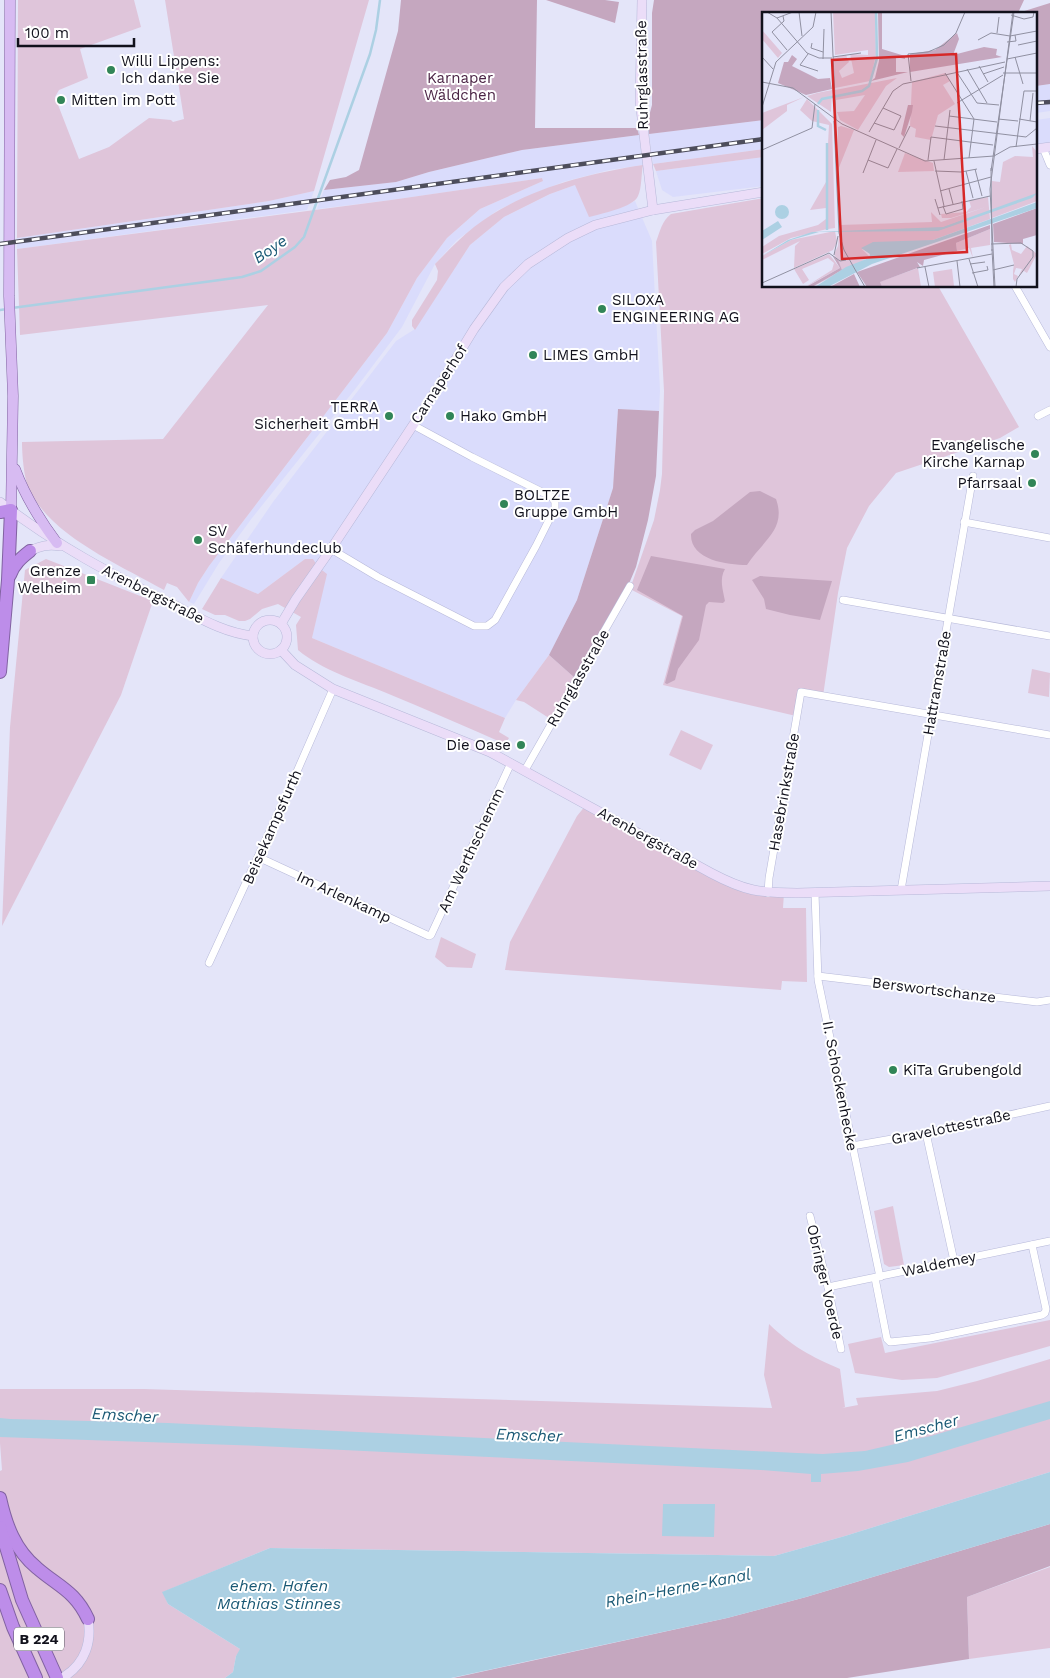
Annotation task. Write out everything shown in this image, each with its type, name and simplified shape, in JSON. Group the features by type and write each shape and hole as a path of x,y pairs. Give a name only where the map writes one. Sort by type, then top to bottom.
{"highway":[{"path":"0,672 8,580 5,511"},
{"path":"8,580 12,568 20,558 30,551"},
{"path":"0,1498 9,1530 25,1557 36,1568 73,1596 82,1606 88,1619"},
{"name":"B 224","path":"0,1527 22,1600 61,1677"},
{"name":"B 224","path":"0,1590 16,1634 36,1678"}],"main road":[{"path":"5,511 12,490 13,463 13,396 9,296 10,0"},
{"name":"Ruhrglasstraße","path":"642,0 640,101 653,210"},
{"name":"Carnaperhof","path":"281,624 474,329 504,287 528,264 568,238 595,225 653,210 762,192"},
{"path":"13,463 29,502 41,522 60,544"},
{"path":"0,495 12,490"},
{"name":"Arenbergstraße","path":"0,502 5,511 60,544 163,600 220,628 237,634 253,636"},
{"path":"30,551 40,546 60,544"},
{"path":"273,620 281,624 286,631 287,637 286,643 281,650 272,654 263,652 256,646 253,636 256,627 263,621 273,620"},
{"name":"Arenbergstraße","path":"281,650 295,665 333,689 469,742 511,762 730,883 750,890 768,893 1050,886"},
{"path":"61,1677 78,1666 85,1652 89,1636 88,1619"}],"street":[{"path":"1043,148 1050,165"},
{"path":"1017,288 1050,347"},
{"path":"1038,416 1050,410"},
{"path":"331,549 378,577 474,626 487,626 495,620 536,546 555,508 555,502 552,497 474,458 413,424"},
{"name":"Hattramstraße","path":"900,890 973,476"},
{"path":"964,522 1050,538"},
{"name":"Ruhrglasstraße","path":"525,770 630,586"},
{"path":"843,600 1050,636"},
{"name":"Beisekampsfurth","path":"209,963 333,689"},
{"name":"Hasebrinkstraße","path":"768,893 801,692 932,714"},
{"path":"932,714 1050,735"},
{"name":"Am Werthschemm","path":"429,936 511,762"},
{"name":"Im Arlenkamp","path":"258,858 429,936"},
{"name":"II. Schockenhecke","path":"815,892 818,976 877,1277 887,1338 890,1342 930,1338 1042,1315 1045,1313 1046,1308 1032,1245"},
{"name":"Berswortschanze","path":"818,976 1037,1002 1050,1000"},
{"name":"Gravelottestraße","path":"852,1146 926,1133 1050,1106"},
{"path":"926,1133 954,1261"},
{"name":"Obringer Voerde","path":"810,1216 841,1349"},
{"name":"Waldemey","path":"828,1287 1050,1241"}],"shaded area":[{"path":"18,0 134,0 141,27 80,49 88,78 59,90 55,97 79,159 109,147 149,118 171,120 173,122 184,119 165,0 369,0 314,191 269,201 17,238"},
{"path":"1050,84 1050,111 1038,113 1038,86"},
{"path":"1050,118 1050,147 1038,149 1038,120"},
{"path":"762,120 762,149 653,164 649,134"},
{"path":"639,135 643,165 609,170 563,182 498,210 457,240 435,264 402,327 252,518 219,563 194,604 189,602 209,566 387,333 417,278 447,238 480,209 543,181 542,178 317,209 324,190 396,182 429,172 522,150"},
{"path":"762,149 762,157 656,171 653,164"},
{"path":"762,157 762,186 673,197 662,190 656,171"},
{"path":"643,165 638,196 630,203 616,209 589,217 575,185 550,194 504,217 470,245 415,330 412,326 412,320 437,280 438,271 435,264 474,227 512,203 533,193 598,173"},
{"path":"542,178 543,181 480,209 447,238 417,278 387,333 209,566 189,602 177,587 167,583 164,590 108,560 71,536 54,522 30,491 25,474 22,442 163,439 268,305 20,335 17,249 391,200"},
{"path":"575,185 620,208 635,201 652,241 660,390 659,411 618,409 613,488 577,600 549,655 505,718 312,638 326,574 305,559 258,594 221,578 273,502 396,341 415,329 470,245 504,217 550,194"},
{"path":"314,191 307,210 17,249 17,238 269,201"},
{"path":"762,198 762,288 939,288 1019,427 1000,438 896,473 869,506 847,548 838,593 823,696 801,691 796,716 663,685 682,616 630,589 654,520 662,474 664,391 656,242 663,223 671,214"},
{"path":"46,559 153,601 121,695 2,926 10,727 25,570"},
{"path":"305,559 313,559 318,567 327,574 312,638 505,718 499,732 509,738 505,744 339,674 307,657 298,650 296,625 301,617 278,604 262,609 245,621 239,621 225,615 215,615 202,609 221,578 258,594"},
{"path":"549,655 576,679 552,720 524,702 516,700"},
{"path":"1032,669 1050,673 1049,697 1028,693"},
{"path":"681,730 713,745 701,770 669,755"},
{"path":"586,805 730,883 784,893 783,908 806,908 807,982 782,981 781,990 505,970 510,942 577,816"},
{"path":"441,937 476,954 472,968 447,967 435,957"},
{"path":"893,1206 904,1265 889,1267 884,1264 874,1211"},
{"path":"1050,1320 1050,1346 937,1378 902,1380 855,1373 848,1344 881,1337 885,1353"},
{"path":"769,1324 802,1350 840,1369 845,1407 842,1408 858,1405 856,1398 937,1391 1050,1359 1050,1472 845,1536 774,1556 270,1548 163,1592 168,1604 240,1649 236,1656 233,1672 225,1678 0,1678 0,1471 2,1470 0,1389 144,1389 772,1408 764,1375"},
{"path":"1050,1567 1050,1648 969,1659 967,1597"}],"green space":[{"name":"Karnaper Wäldchen","path":"401,0 537,0 535,128 637,128 639,135 522,150 429,172 396,182 324,190 330,180 346,177 359,170 398,31"},
{"path":"546,0 605,0 619,2 615,23"},
{"path":"654,0 1024,0 1018,12 762,12 762,120 649,134 648,120 652,105 652,13"},
{"path":"1050,3 1050,84 1038,86 1038,12 1021,12"},
{"path":"618,409 659,411 656,476 648,520 636,567 628,586 576,679 549,655 577,600 613,488"},
{"path":"760,491 776,499 779,510 778,519 771,535 747,565 720,562 703,555 697,550 692,543 691,534 695,530 713,521 750,492"},
{"path":"651,556 725,569 722,581 725,601 723,603 709,602 706,605 699,640 678,669 675,680 667,684 665,683 683,616 637,590"},
{"path":"760,576 832,581 820,620 766,609 764,599 752,580"},
{"path":"1050,1524 1050,1566 967,1597 969,1659 847,1678 453,1678 727,1618 806,1597"}],"water":[{"path":"1050,1401 1050,1419 908,1462 858,1471 821,1474 821,1482 811,1482 811,1474 761,1470 260,1446 0,1437 0,1418 168,1423 823,1454 865,1451 908,1441 907,1437 914,1434 916,1439 931,1436"},
{"path":"1050,1472 1050,1524 806,1597 727,1618 451,1678 225,1678 233,1672 236,1656 240,1649 168,1604 162,1592 270,1548 774,1556 845,1536"},
{"path":"663,1504 715,1504 714,1537 662,1536"}],"waterway":[{"name":"Boye","path":"12,308 242,277 261,271 295,247 304,237 370,54 376,30 380,0"},
{"name":"Boye","path":"0,310 7,309"}],"railway":[{"path":"1038,103 1050,102"},
{"path":"0,244 762,139"}],"place":[{"name":"Willi Lippens: Ich danke Sie","path":"111,70"},
{"name":"Mitten im Pott","path":"61,100"},
{"name":"SILOXA ENGINEERING AG","path":"602,309"},
{"name":"LIMES GmbH","path":"533,355"},
{"name":"TERRA Sicherheit GmbH","path":"389,416"},
{"name":"Hako GmbH","path":"450,416"},
{"name":"Evangelische Kirche Karnap","path":"1035,454"},
{"name":"Pfarrsaal","path":"1032,483"},
{"name":"BOLTZE Gruppe GmbH","path":"504,504"},
{"name":"SV Schäferhundeclub","path":"198,540"},
{"name":"Grenze Welheim","path":"91,580"},
{"name":"Die Oase","path":"521,745"},
{"name":"KiTa Grubengold","path":"893,1070"}],"water label":[{"name":"Emscher","path":"125,1415"},
{"name":"Emscher","path":"926,1428"},
{"name":"Emscher","path":"529,1435"},
{"name":"Rhein-Herne-Kanal","path":"678,1588"},
{"name":"ehem. Hafen Mathias Stinnes","path":"279,1594"}]}
